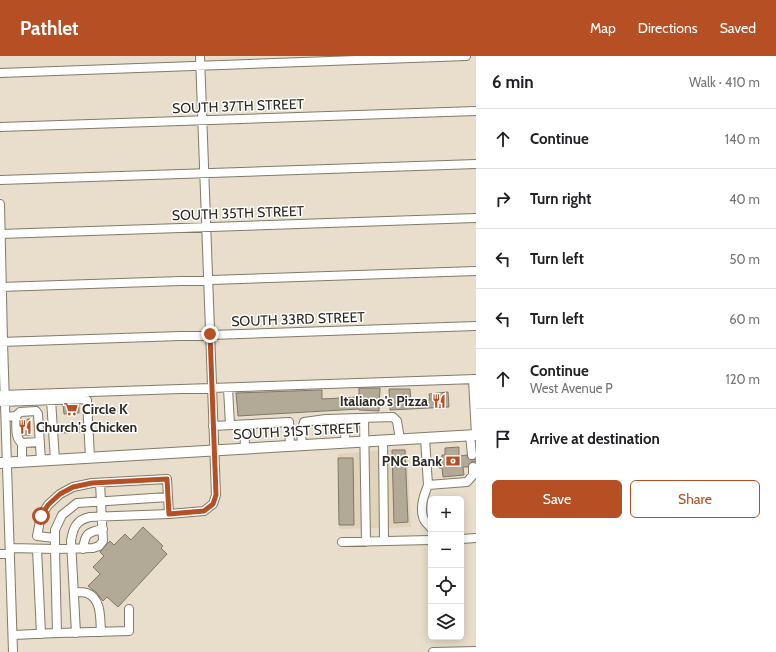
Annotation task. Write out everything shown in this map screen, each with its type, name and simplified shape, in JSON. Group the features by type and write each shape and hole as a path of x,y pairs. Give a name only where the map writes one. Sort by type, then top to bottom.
{"main road":[{"name":"SOUTH 31ST STREET","path":"4,463 474,435"}],"street":[{"path":"76,633 72,533 77,523 85,518 204,511 213,504 216,495 200,56"},
{"path":"0,73 466,56"},
{"name":"SOUTH 37TH STREET","path":"0,127 476,111"},
{"path":"0,180 476,164"},
{"path":"0,204 2,399 6,416 4,463 10,551 13,652"},
{"name":"SOUTH 35TH STREET","path":"1,234 476,218"},
{"path":"1,287 342,277 476,271"},
{"name":"SOUTH 33RD STREET","path":"2,342 476,326"},
{"path":"2,399 212,388 474,379 475,416 472,455"},
{"path":"228,388 230,425"},
{"path":"2,399 87,400 90,458"},
{"path":"51,400 55,460"},
{"path":"6,416 16,416 20,412 36,412 38,414 41,461"},
{"path":"16,416 17,438 19,441 22,443 40,442"},
{"path":"364,418 366,542"},
{"path":"302,445 301,432 304,422 346,419 393,418 397,421 400,439"},
{"path":"345,442 346,419"},
{"path":"213,426 289,422 290,446"},
{"path":"244,424 245,448"},
{"path":"425,438 428,485 423,496 423,518 428,525"},
{"path":"383,440 384,541"},
{"path":"22,443 22,462"},
{"path":"428,485 468,482 473,475 473,467"},
{"path":"55,538 37,536 41,516 48,505 60,494 73,487 100,482 167,479 169,514"},
{"path":"0,554 10,551 38,549 83,549 99,546 103,540 100,482"},
{"path":"57,633 55,530 62,515 77,503 168,497"},
{"path":"83,549 84,540 87,534 102,529"},
{"path":"464,539 476,538"},
{"path":"342,542 428,540"},
{"path":"38,549 41,634"},
{"path":"74,592 87,593 97,603 101,632"},
{"path":"13,634 129,631 129,609"},
{"path":"433,652 476,650"}],"shaded area":[{"path":"407,448 411,527 339,529 338,454"}],"building":[{"path":"359,388 380,388 379,411 359,409 238,416 236,393 322,390 322,399 359,397"},
{"path":"389,389 410,389 411,402 430,400 429,394 448,392 449,407 390,410"},
{"name":"Circle K","path":"63,405 79,405 79,413 64,414"},
{"name":"Church's Chicken","path":"30,419 30,435 23,435 22,420"},
{"path":"83,425 83,432 61,433 61,426"},
{"path":"459,447 459,456 467,455 468,458 472,460 476,459 476,462 471,462 468,467 463,467 464,475 443,477 442,468 439,468 439,460 442,459 442,455 445,455 445,448"},
{"path":"392,450 405,450 408,522 394,523"},
{"path":"338,458 353,458 354,525 339,525"},
{"path":"143,527 163,546 161,548 167,554 118,607 107,597 103,601 96,592 88,586 100,574 93,567 104,556 100,552 110,541 114,545 125,534 131,540"}],"place":[{"name":"Italiano's Pizza","path":"439,401"},
{"name":"Circle K","path":"71,409"},
{"name":"Church's Chicken","path":"25,427"},
{"name":"PNC Bank","path":"453,461"}],"route":[{"path":"41,516 48,505 60,494 73,487 92,483 167,479 169,514 204,511 213,504 216,495 210,334"}]}
